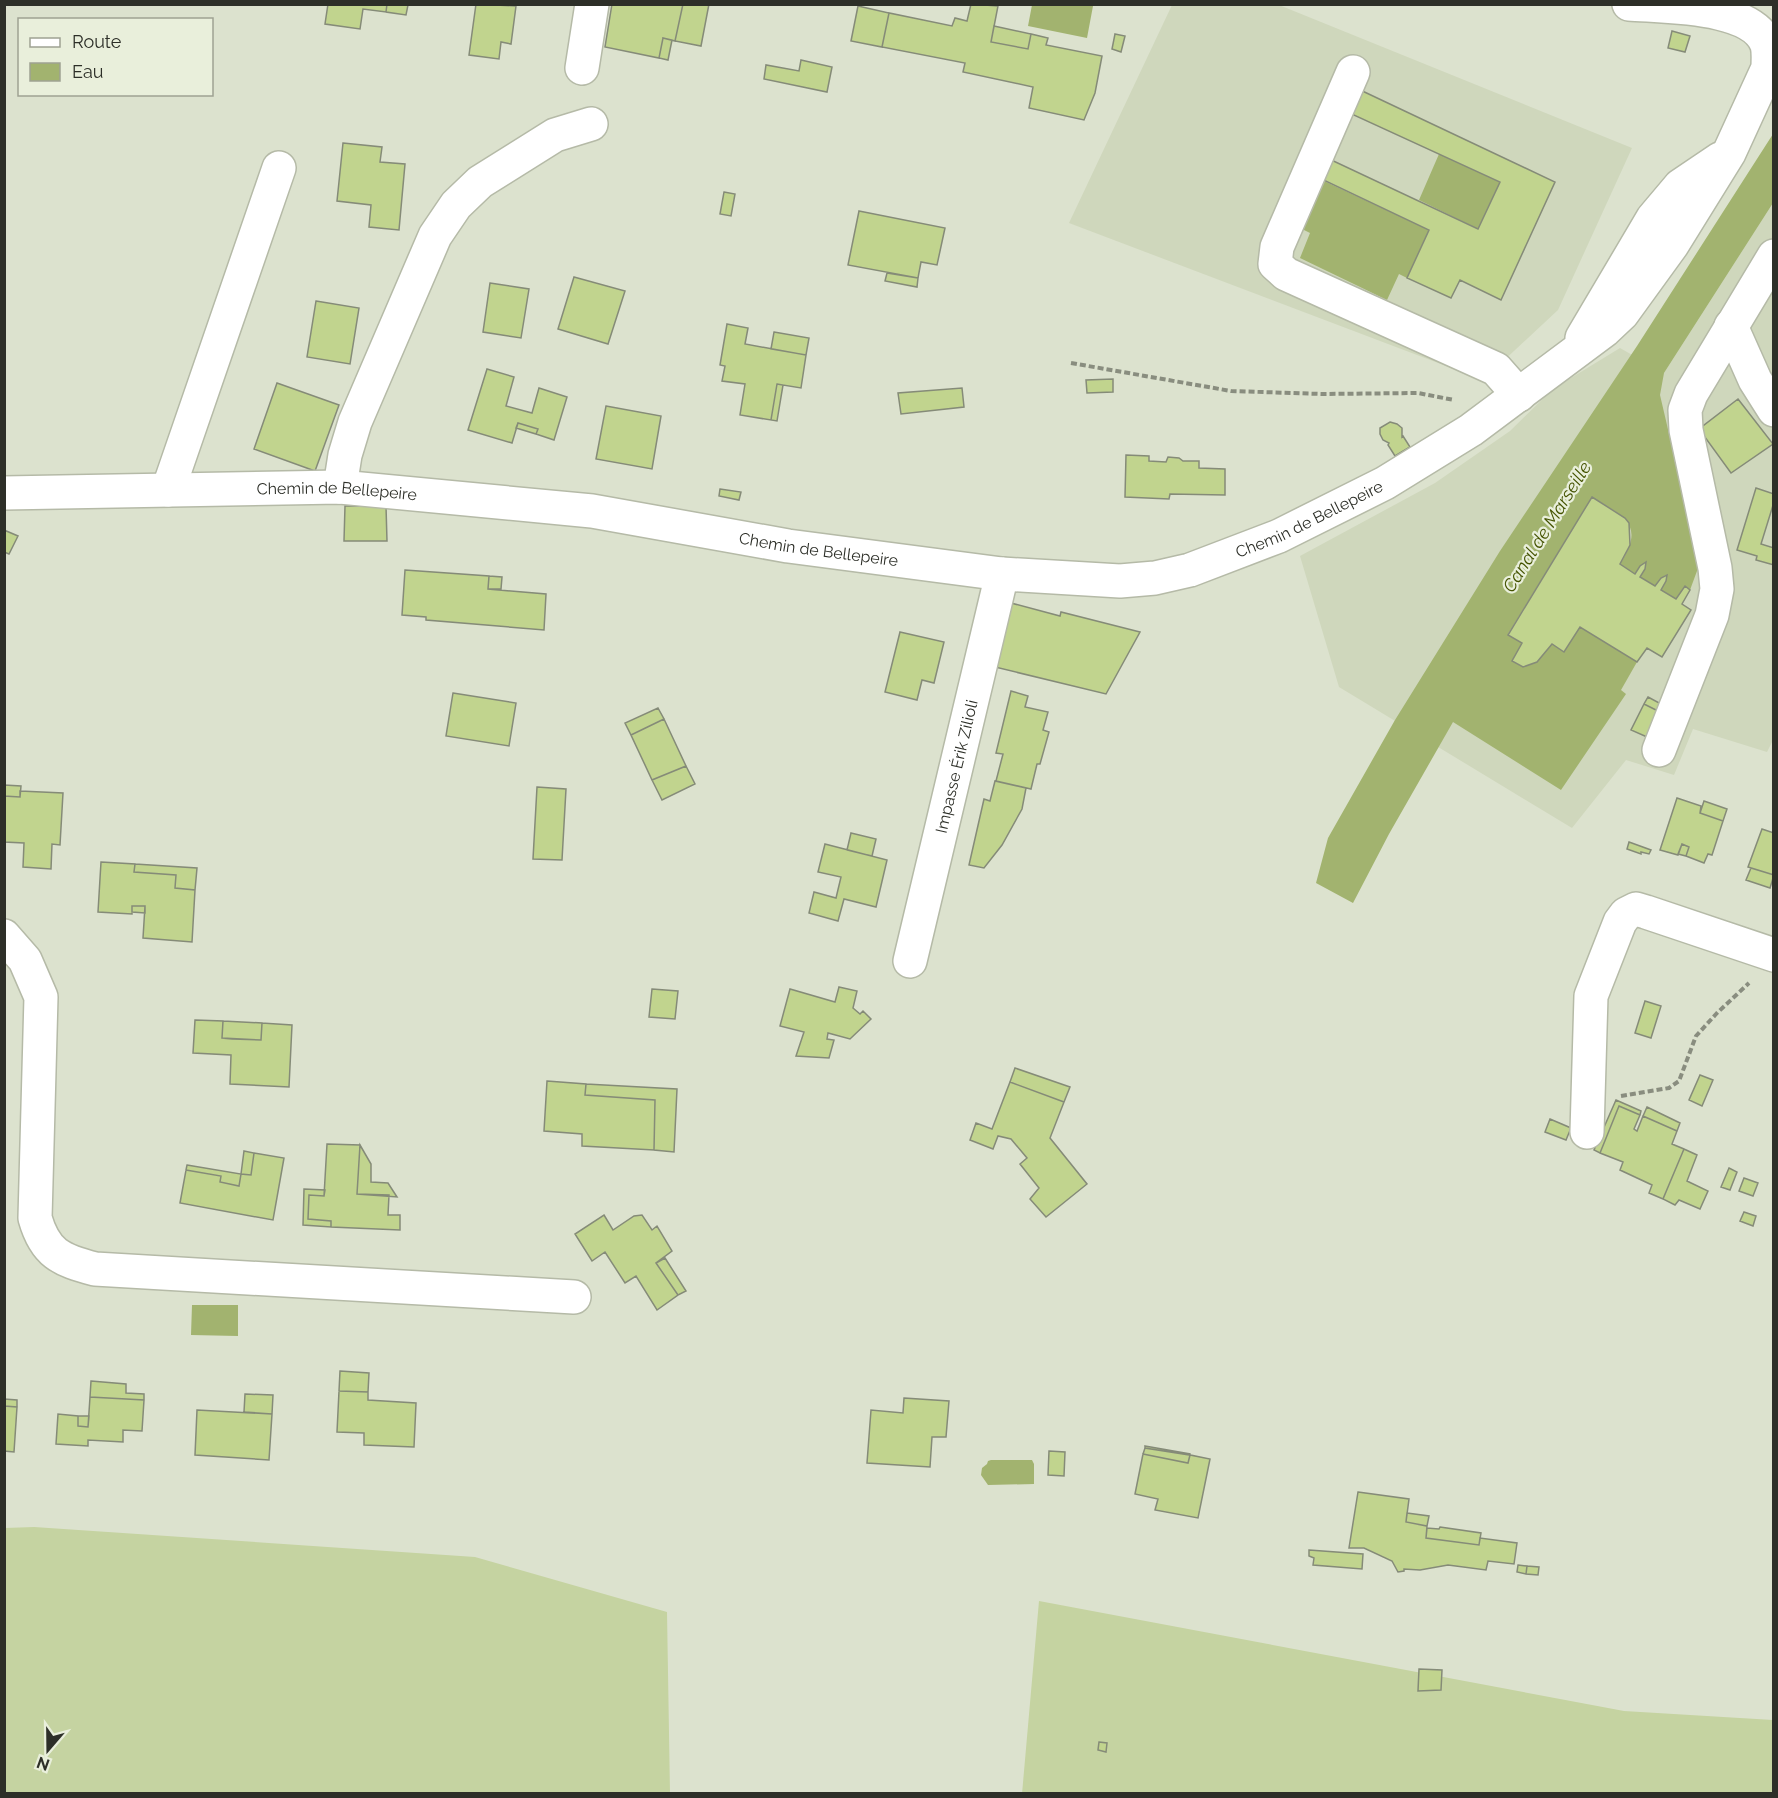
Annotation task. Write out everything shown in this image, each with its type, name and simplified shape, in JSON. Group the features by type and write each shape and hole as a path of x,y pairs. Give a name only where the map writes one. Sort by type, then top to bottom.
{"street":[{"path":"582,68 592,4"},
{"name":"Chemin de Bellepeire","path":"4,493 340,488 592,511 788,546 1002,574 1120,581 1155,578 1190,570 1279,536 1385,483 1508,404 1574,351 1605,330 1622,314 1672,245 1729,153 1767,68 1767,44 1752,26 1716,12 1629,4"},
{"path":"1353,72 1276,247 1275,264 1286,274 1496,369 1508,404"},
{"path":"340,488 345,455 355,422 440,228 456,205 480,182 555,135 591,124"},
{"path":"168,490 279,168"},
{"path":"1659,750 1712,615 1716,589 1715,568 1686,430 1685,410 1692,394 1773,256"},
{"path":"1731,326 1755,380 1773,410"},
{"name":"Impasse Érik Zilioli","path":"910,961 1002,574"},
{"path":"1587,1116 1591,996 1612,940 1626,914 1636,909 1773,955"},
{"path":"4,936 25,960 42,997 35,1218 40,1236 50,1249 63,1258 95,1269 574,1297"}],"path":[{"path":"1071,363 1231,391 1322,394 1418,393 1462,402 1508,404"},
{"path":"1587,1116 1669,1088 1679,1081 1696,1036 1752,981"}],"shaded area":[{"path":"1172,5 1279,5 1632,148 1558,310 1483,380 1069,223"},
{"path":"1773,203 1774,738 1767,752 1693,729 1674,775 1626,760 1572,828 1339,687 1300,556 1435,483 1510,431 1553,389 1620,348 1664,373"},
{"path":"34,1527 475,1557 667,1612 670,1793 5,1793 5,1528"},
{"path":"1039,1601 1624,1711 1773,1720 1773,1793 1022,1794"}],"water":[{"path":"1032,5 1093,6 1087,38 1028,26"},
{"name":"Canal de Marseille","path":"1773,134 1773,203 1664,373 1660,395 1698,558 1697,571 1690,590 1685,586 1676,599 1661,590 1666,581 1666,575 1655,586 1640,577 1646,562 1635,574 1620,564 1628,550 1631,530 1622,516 1592,497 1508,634 1522,643 1512,661 1523,667 1537,662 1552,644 1564,652 1580,627 1637,662 1621,690 1626,694 1561,790 1453,722 1389,834 1353,903 1316,883 1328,838 1395,720 1500,551 1637,346"},
{"path":"1439,154 1500,182 1478,229 1419,200"},
{"path":"1324,181 1429,230 1407,278 1399,274 1387,300 1300,258 1310,233 1302,229"},
{"path":"192,1305 238,1305 238,1336 191,1335"},
{"path":"991,1460 1032,1460 1034,1484 988,1485 981,1475 982,1468"}],"building":[{"path":"328,4 387,4 386,12 363,9 360,29 325,24"},
{"path":"387,4 408,5 406,15 386,12"},
{"path":"476,4 516,6 511,44 501,42 499,59 469,55"},
{"path":"612,4 683,4 675,41 663,38 659,58 605,47"},
{"path":"683,4 709,4 701,46 675,41"},
{"path":"971,4 998,6 991,42 1028,49 1031,34 1048,38 1046,45 1102,56 1095,93 1084,120 1029,108 1033,87 963,72 965,63 882,47 889,13 952,26 955,18 967,21"},
{"path":"858,6 889,13 882,47 851,41"},
{"path":"994,26 1031,34 1028,49 991,42"},
{"path":"1672,31 1690,36 1685,52 1668,48"},
{"path":"1115,34 1125,36 1121,52 1112,49"},
{"path":"663,38 672,40 668,60 659,58"},
{"path":"801,60 832,67 827,92 764,79 766,65 799,71"},
{"path":"1356,88 1555,182 1501,300 1460,280 1451,298 1407,278 1429,230 1315,176 1325,157 1478,229 1500,182 1345,111"},
{"path":"343,143 382,147 380,162 405,164 399,230 369,227 371,205 337,201"},
{"path":"724,192 735,194 731,216 720,214"},
{"path":"859,211 945,228 937,265 921,262 918,278 848,265"},
{"path":"887,273 918,278 917,287 885,281"},
{"path":"574,277 625,291 608,344 558,329"},
{"path":"490,283 529,289 521,338 483,332"},
{"path":"316,301 359,308 350,364 307,357"},
{"path":"727,324 748,328 745,344 806,355 801,388 777,384 771,420 740,415 745,384 722,381 725,366 720,365"},
{"path":"774,332 809,338 806,355 771,349"},
{"path":"487,369 514,377 506,406 532,413 539,388 567,397 554,440 536,434 538,429 518,423 512,443 468,430"},
{"path":"1113,379 1113,392 1087,393 1086,380"},
{"path":"277,383 339,405 315,471 254,449"},
{"path":"777,384 783,385 777,421 771,420"},
{"path":"962,388 964,407 901,414 898,393"},
{"path":"1738,399 1773,444 1731,473 1699,429"},
{"path":"606,406 661,416 652,469 596,459"},
{"path":"1390,422 1402,428 1402,437 1410,447 1395,456 1389,443 1383,440 1380,434 1380,428"},
{"path":"518,423 538,429 536,434 516,428"},
{"path":"1126,455 1149,456 1149,461 1166,462 1168,457 1179,458 1183,461 1199,461 1199,468 1225,469 1225,495 1170,494 1169,499 1125,497"},
{"path":"1756,488 1774,494 1774,502 1761,544 1774,548 1774,565 1756,560 1757,556 1737,550"},
{"path":"720,489 741,492 739,500 719,496"},
{"path":"1592,497 1629,523 1630,545 1620,564 1635,574 1646,562 1640,577 1655,586 1661,578 1667,575 1661,590 1676,599 1685,586 1690,590 1682,604 1691,610 1662,657 1647,648 1637,662 1580,627 1564,652 1552,644 1537,662 1523,667 1512,661 1522,643 1508,635"},
{"path":"345,506 386,506 387,541 344,541"},
{"path":"4,530 18,536 9,554 4,552"},
{"path":"405,570 489,576 488,589 546,594 544,630 426,620 426,617 402,615"},
{"path":"489,576 502,577 501,589 488,589"},
{"path":"1011,603 1060,616 1061,612 1140,632 1106,694 995,667"},
{"path":"900,632 944,642 934,683 922,680 917,700 885,692"},
{"path":"1011,691 1028,696 1025,707 1048,712 1043,730 1049,732 1040,764 1037,764 1031,789 996,781 1003,754 996,753"},
{"path":"453,693 516,703 509,746 446,736"},
{"path":"1648,697 1663,705 1660,712 1644,704"},
{"path":"1644,704 1660,712 1647,737 1631,730"},
{"path":"658,708 664,719 631,735 625,723"},
{"path":"664,719 686,766 652,780 631,735"},
{"path":"686,766 695,784 662,800 652,780"},
{"path":"995,781 1026,788 1022,809 1002,845 984,868 969,865 984,799 990,801"},
{"path":"4,785 21,786 20,797 4,796"},
{"path":"537,787 566,789 562,860 533,859"},
{"path":"20,791 63,793 60,845 52,844 51,869 23,867 24,843 4,842 4,796 20,797"},
{"path":"1677,798 1701,806 1700,813 1723,821 1712,855 1708,854 1704,863 1686,856 1689,847 1682,844 1678,855 1660,850"},
{"path":"1704,801 1727,809 1723,821 1700,813"},
{"path":"1762,829 1774,833 1774,875 1748,867"},
{"path":"851,833 876,839 872,856 847,850"},
{"path":"1629,842 1651,850 1649,854 1641,852 1641,854 1627,849"},
{"path":"825,844 887,860 876,907 844,899 838,921 809,913 814,892 836,898 841,877 818,872"},
{"path":"1682,844 1689,847 1686,856 1678,854"},
{"path":"101,862 135,864 134,872 176,875 175,888 195,890 192,942 143,938 145,906 132,906 132,914 98,912"},
{"path":"135,864 197,868 195,890 175,888 176,875 134,872"},
{"path":"1751,868 1774,875 1770,888 1746,880"},
{"path":"132,906 145,906 145,913 132,912"},
{"path":"839,987 857,991 853,1008 860,1014 863,1011 871,1019 850,1039 828,1033 827,1039 834,1040 829,1058 796,1056 804,1032 780,1026 790,989 835,1002"},
{"path":"652,989 678,991 675,1019 649,1017"},
{"path":"1645,1001 1661,1006 1651,1038 1635,1033"},
{"path":"195,1020 223,1021 222,1038 232,1039 261,1040 262,1023 292,1025 289,1087 230,1084 231,1055 193,1053"},
{"path":"223,1021 262,1023 261,1040 222,1038"},
{"path":"1015,1068 1070,1087 1064,1102 1010,1082"},
{"path":"1700,1075 1713,1080 1702,1106 1689,1100"},
{"path":"547,1081 586,1084 585,1095 655,1100 654,1150 582,1146 582,1134 544,1131"},
{"path":"1010,1082 1064,1102 1050,1138 1087,1184 1046,1217 1030,1199 1039,1188 1020,1164 1027,1158 1011,1139 998,1136 993,1149 970,1140 976,1123 992,1129"},
{"path":"586,1084 677,1089 674,1152 654,1150 655,1100 585,1095"},
{"path":"1616,1100 1641,1111 1640,1115 1619,1106 1600,1153 1594,1150"},
{"path":"1619,1106 1640,1115 1634,1129 1637,1131 1643,1116 1677,1131 1672,1144 1684,1149 1663,1199 1649,1193 1652,1185 1620,1170 1623,1162 1600,1153"},
{"path":"1647,1107 1680,1123 1677,1131 1643,1116"},
{"path":"1550,1119 1571,1128 1566,1140 1545,1132"},
{"path":"327,1144 360,1145 357,1194 389,1195 388,1215 400,1215 400,1230 331,1227 331,1221 308,1219 309,1195 324,1196"},
{"path":"360,1145 371,1164 371,1182 388,1183 397,1197 357,1194"},
{"path":"1684,1149 1697,1155 1687,1181 1708,1191 1700,1209 1679,1200 1675,1205 1663,1199"},
{"path":"244,1151 254,1153 251,1175 241,1174"},
{"path":"254,1153 284,1158 273,1220 180,1203 186,1170 221,1176 220,1182 239,1186 241,1174 251,1175"},
{"path":"187,1165 241,1174 239,1186 220,1182 221,1176 186,1170"},
{"path":"1729,1168 1737,1172 1730,1190 1721,1187"},
{"path":"1744,1178 1758,1183 1753,1196 1739,1191"},
{"path":"304,1189 325,1190 324,1196 309,1195 308,1219 331,1221 331,1227 303,1225"},
{"path":"1744,1212 1756,1216 1753,1226 1740,1221"},
{"path":"604,1215 613,1230 634,1216 642,1215 652,1230 657,1226 672,1251 656,1263 678,1295 657,1310 636,1276 625,1283 605,1252 592,1261 575,1234"},
{"path":"665,1258 686,1291 678,1295 656,1263"},
{"path":"340,1371 369,1373 368,1392 339,1391"},
{"path":"91,1381 126,1384 126,1393 144,1394 144,1400 90,1397"},
{"path":"339,1391 368,1392 368,1400 416,1403 414,1447 364,1445 364,1433 337,1432"},
{"path":"245,1394 273,1395 272,1414 244,1412"},
{"path":"90,1397 144,1400 142,1431 123,1430 123,1442 88,1440 88,1446 56,1444 58,1414 78,1416 78,1426 88,1427"},
{"path":"904,1398 949,1401 946,1437 932,1437 930,1467 867,1463 871,1410 903,1413"},
{"path":"4,1399 17,1400 17,1407 4,1406"},
{"path":"4,1406 17,1407 14,1452 4,1451"},
{"path":"197,1410 272,1414 269,1460 195,1455"},
{"path":"78,1416 89,1416 88,1427 78,1426"},
{"path":"1145,1446 1190,1454 1190,1455 1145,1448"},
{"path":"1145,1448 1190,1455 1188,1463 1143,1454"},
{"path":"1049,1451 1065,1452 1064,1476 1048,1475"},
{"path":"1143,1454 1188,1463 1190,1455 1210,1459 1198,1518 1155,1510 1158,1499 1135,1494"},
{"path":"1358,1492 1409,1499 1406,1522 1427,1526 1426,1538 1479,1545 1480,1538 1517,1543 1514,1564 1488,1561 1486,1570 1448,1565 1420,1570 1404,1569 1398,1572 1392,1561 1364,1548 1349,1548"},
{"path":"1407,1513 1429,1516 1427,1526 1406,1522"},
{"path":"1440,1527 1481,1533 1479,1545 1426,1538 1427,1528 1439,1529"},
{"path":"1309,1550 1363,1554 1362,1569 1313,1565 1314,1558 1309,1556"},
{"path":"1518,1565 1527,1566 1526,1574 1517,1572"},
{"path":"1527,1566 1539,1567 1538,1575 1526,1574"},
{"path":"1419,1669 1442,1670 1441,1690 1418,1691"},
{"path":"1099,1742 1107,1743 1106,1752 1098,1750"}]}
